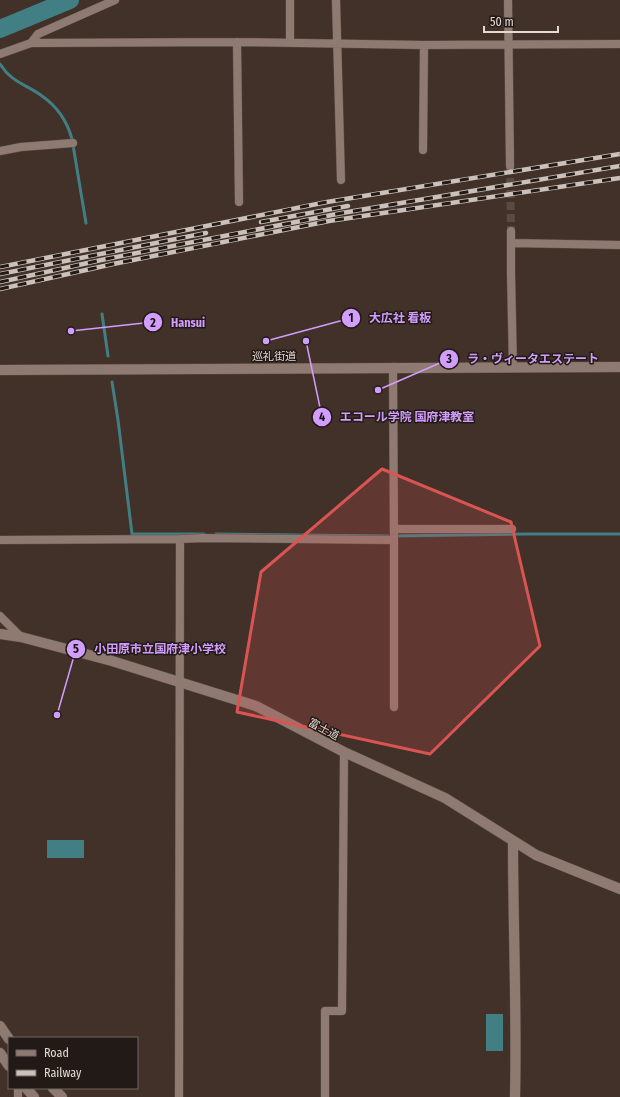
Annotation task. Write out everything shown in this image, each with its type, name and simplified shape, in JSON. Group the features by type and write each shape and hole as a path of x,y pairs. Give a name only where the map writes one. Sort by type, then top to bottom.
{"street":[{"path":"31,43 38,34 115,0"},
{"path":"290,0 290,43"},
{"path":"336,0 336,44 341,180"},
{"path":"508,0 510,166"},
{"path":"237,42 239,202"},
{"path":"0,54 31,43 237,42 424,45 620,44"},
{"path":"423,150 424,45"},
{"path":"0,151 21,147 73,143"},
{"path":"511,231 512,368"},
{"path":"511,243 620,245"},
{"path":"393,367 394,707"},
{"name":"巡礼街道","path":"0,370 620,367"},
{"path":"394,529 512,529"},
{"path":"0,540 203,538 394,540"},
{"path":"179,1097 180,539"},
{"path":"0,616 21,637"},
{"name":"富士道","path":"0,634 21,637 180,682 256,706 344,752 445,798 536,855 620,889"},
{"path":"325,1097 324,1011 342,1010 344,752"},
{"path":"513,841 516,1058 515,1097"},
{"path":"0,1026 8,1038"},
{"path":"0,1053 8,1065"},
{"path":"27,1089 34,1097"},
{"path":"55,1089 62,1097"}],"highlighted area":[{"path":"382,469 511,522 540,646 430,754 237,712 261,572"}],"water":[{"path":"47,840 84,840 84,858 47,858"},
{"path":"486,1014 503,1014 503,1051 486,1051"}],"waterway":[{"path":"0,29 70,0"},
{"path":"0,64 14,79 48,100 65,120 72,139 86,223"},
{"path":"102,314 108,356"},
{"path":"112,382 132,534 204,534"},
{"path":"216,534 388,536"},
{"path":"394,536 620,534"}],"tunnel":[{"path":"510,166 511,231"}],"railway":[{"path":"0,267 327,202 620,154"},
{"path":"0,282 106,259 342,213 620,166"},
{"path":"0,289 113,264 329,221 620,178"},
{"path":"261,222 348,206"},
{"path":"0,274 206,233"}],"place":[{"name":"Hansui","path":"71,331"},
{"name":"大広社 看板","path":"266,341"},
{"name":"エコール学院 国府津教室","path":"306,341"},
{"name":"ラ・ヴィータエステート","path":"378,390"},
{"name":"小田原市立国府津小学校","path":"57,715"}]}
